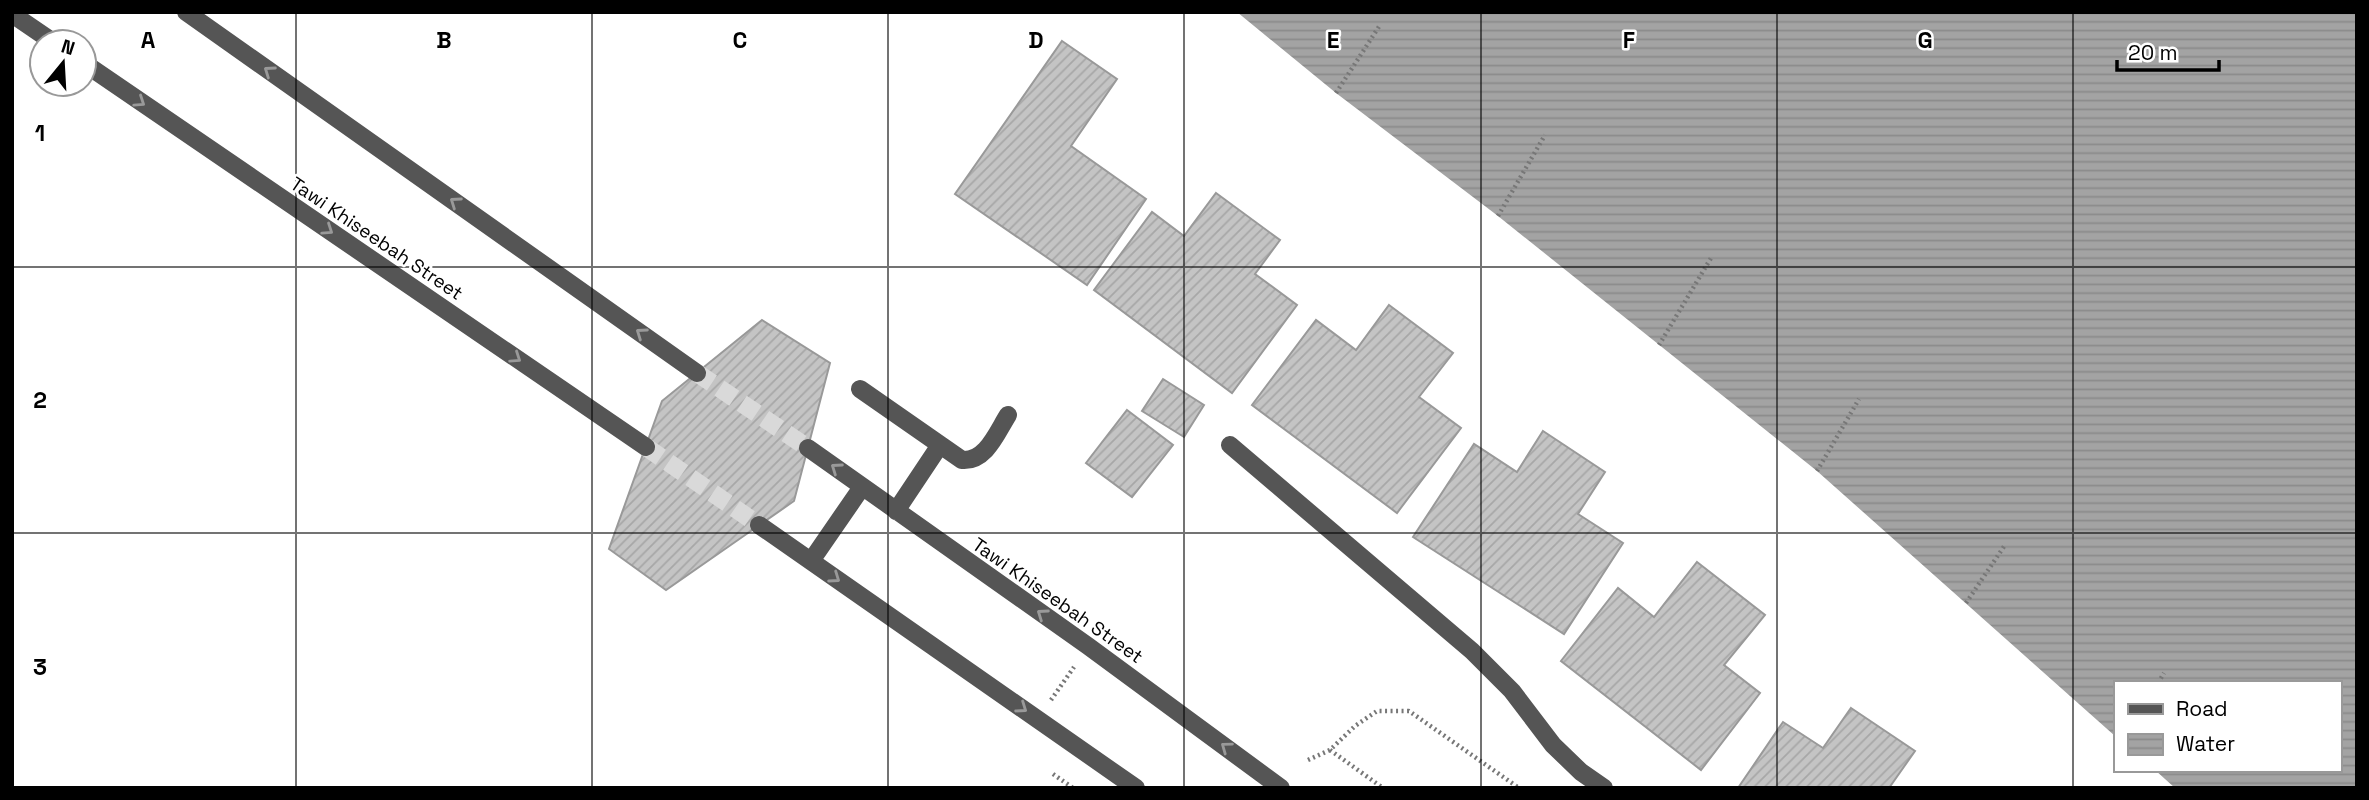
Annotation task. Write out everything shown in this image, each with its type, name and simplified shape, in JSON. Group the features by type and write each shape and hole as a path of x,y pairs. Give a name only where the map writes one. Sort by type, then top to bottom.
{"street":[{"path":"186,12 697,373"},
{"path":"12,14 32,28"},
{"name":"Tawi Khiseebah Street","path":"98,73 646,447"},
{"path":"860,389 962,460 977,459 983,454 1008,415"},
{"path":"896,511 940,445"},
{"path":"1230,445 1479,657 1512,691 1553,745 1581,772 1604,788"},
{"name":"Tawi Khiseebah Street","path":"808,448 1088,646 1281,788"},
{"path":"811,561 862,487"},
{"path":"759,526 1136,788"}],"path":[{"path":"1336,93 1380,25"},
{"path":"1498,216 1545,135"},
{"path":"1660,345 1710,258"},
{"path":"1817,471 1859,399"},
{"path":"1966,603 2006,545"},
{"path":"1037,719 1088,646"},
{"path":"2159,681 2164,673"},
{"path":"1308,761 1330,750 1355,726 1377,711 1409,711 1519,788"},
{"path":"1330,750 1383,788"},
{"path":"1053,774 1073,788"}],"water":[{"path":"1237,12 2357,12 2357,788 2175,788 2157,772 2341,772 2341,681 2114,681 2114,735 1817,471 1498,216 1336,93"}],"building":[{"path":"1062,41 1117,79 1071,146 1146,199 1087,285 955,194"},
{"path":"1216,193 1280,240 1255,274 1297,305 1232,393 1094,290 1152,212 1184,236"},
{"path":"1389,305 1453,353 1419,397 1461,428 1397,513 1252,405 1316,320 1356,350"},
{"path":"762,320 830,363 794,501 666,590 609,549 662,401"},
{"path":"1163,379 1204,405 1184,437 1142,411"},
{"path":"1127,410 1173,445 1132,497 1086,463"},
{"path":"1543,431 1605,472 1578,514 1623,543 1564,634 1413,537 1474,444 1517,472"},
{"path":"1697,562 1765,615 1724,665 1760,693 1701,770 1561,661 1618,588 1654,617"},
{"path":"1851,708 1915,751 1889,788 1738,788 1783,722 1823,748"}],"tunnel":[{"path":"697,373 808,448"},
{"path":"646,447 759,525"}]}
